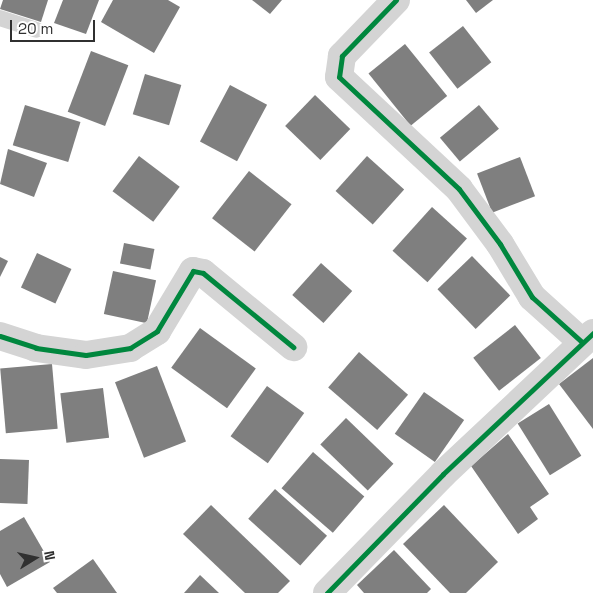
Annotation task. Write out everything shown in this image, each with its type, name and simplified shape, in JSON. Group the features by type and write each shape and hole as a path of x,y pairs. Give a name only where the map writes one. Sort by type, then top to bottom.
{"street":[{"path":"326,593 443,474 588,338 532,297 500,244 459,190 339,77 342,56 396,0"},
{"path":"0,336 36,348 86,355 130,348 157,331 193,270 203,273 293,347"}],"lane":[{"path":"0,18 36,30"}],"building":[{"path":"3,0 48,0 41,22 0,9"},
{"path":"63,0 99,0 86,34 54,23"},
{"path":"113,0 168,0 180,7 154,53 101,22"},
{"path":"252,0 282,0 270,14"},
{"path":"466,0 493,0 476,13"},
{"path":"463,26 491,62 457,89 429,52"},
{"path":"405,44 447,96 411,126 368,74"},
{"path":"91,51 128,65 105,126 68,112"},
{"path":"145,74 181,85 169,125 133,114"},
{"path":"230,85 267,105 237,161 200,142"},
{"path":"315,95 350,129 320,160 285,126"},
{"path":"25,105 80,122 68,162 13,145"},
{"path":"479,105 499,129 460,162 440,138"},
{"path":"8,149 47,163 34,197 0,184"},
{"path":"139,156 180,187 153,222 113,191"},
{"path":"367,156 404,189 373,224 336,191"},
{"path":"520,157 535,196 492,213 477,173"},
{"path":"249,171 292,204 255,252 212,218"},
{"path":"432,207 467,238 427,282 393,251"},
{"path":"124,243 154,249 150,270 120,264"},
{"path":"37,253 71,269 55,303 21,287"},
{"path":"472,256 510,296 476,329 437,289"},
{"path":"0,257 8,261 0,277"},
{"path":"321,263 352,291 323,323 292,295"},
{"path":"113,271 156,280 147,323 104,314"},
{"path":"515,325 541,358 499,391 473,358"},
{"path":"200,328 256,369 227,408 171,368"},
{"path":"359,352 408,395 377,430 328,387"},
{"path":"593,358 593,429 559,384"},
{"path":"52,364 58,429 6,433 0,369"},
{"path":"157,366 186,442 144,458 115,382"},
{"path":"267,386 304,413 268,463 231,436"},
{"path":"103,388 109,438 66,443 60,393"},
{"path":"424,392 464,420 435,462 395,434"},
{"path":"549,404 581,456 550,475 518,424"},
{"path":"346,418 393,464 368,490 320,445"},
{"path":"508,434 549,494 530,507 538,519 518,534 471,466"},
{"path":"313,452 364,497 333,533 282,488"},
{"path":"0,459 29,460 27,504 0,503"},
{"path":"275,489 327,536 300,566 248,519"},
{"path":"211,505 290,581 278,593 245,593 183,534"},
{"path":"444,505 498,562 466,593 450,593 403,544"},
{"path":"24,517 50,562 7,587 0,574 0,531"},
{"path":"394,550 431,589 427,593 364,593 357,585"},
{"path":"93,559 117,593 57,593 53,588"},
{"path":"200,575 219,593 184,593"}],"cycle path":[{"path":"396,0 342,56 339,77 459,189 500,244 532,297 582,342"},
{"path":"0,336 36,348 86,355 130,348 157,331 193,271 203,273 293,347"},
{"path":"327,593 443,474 593,333"}]}
